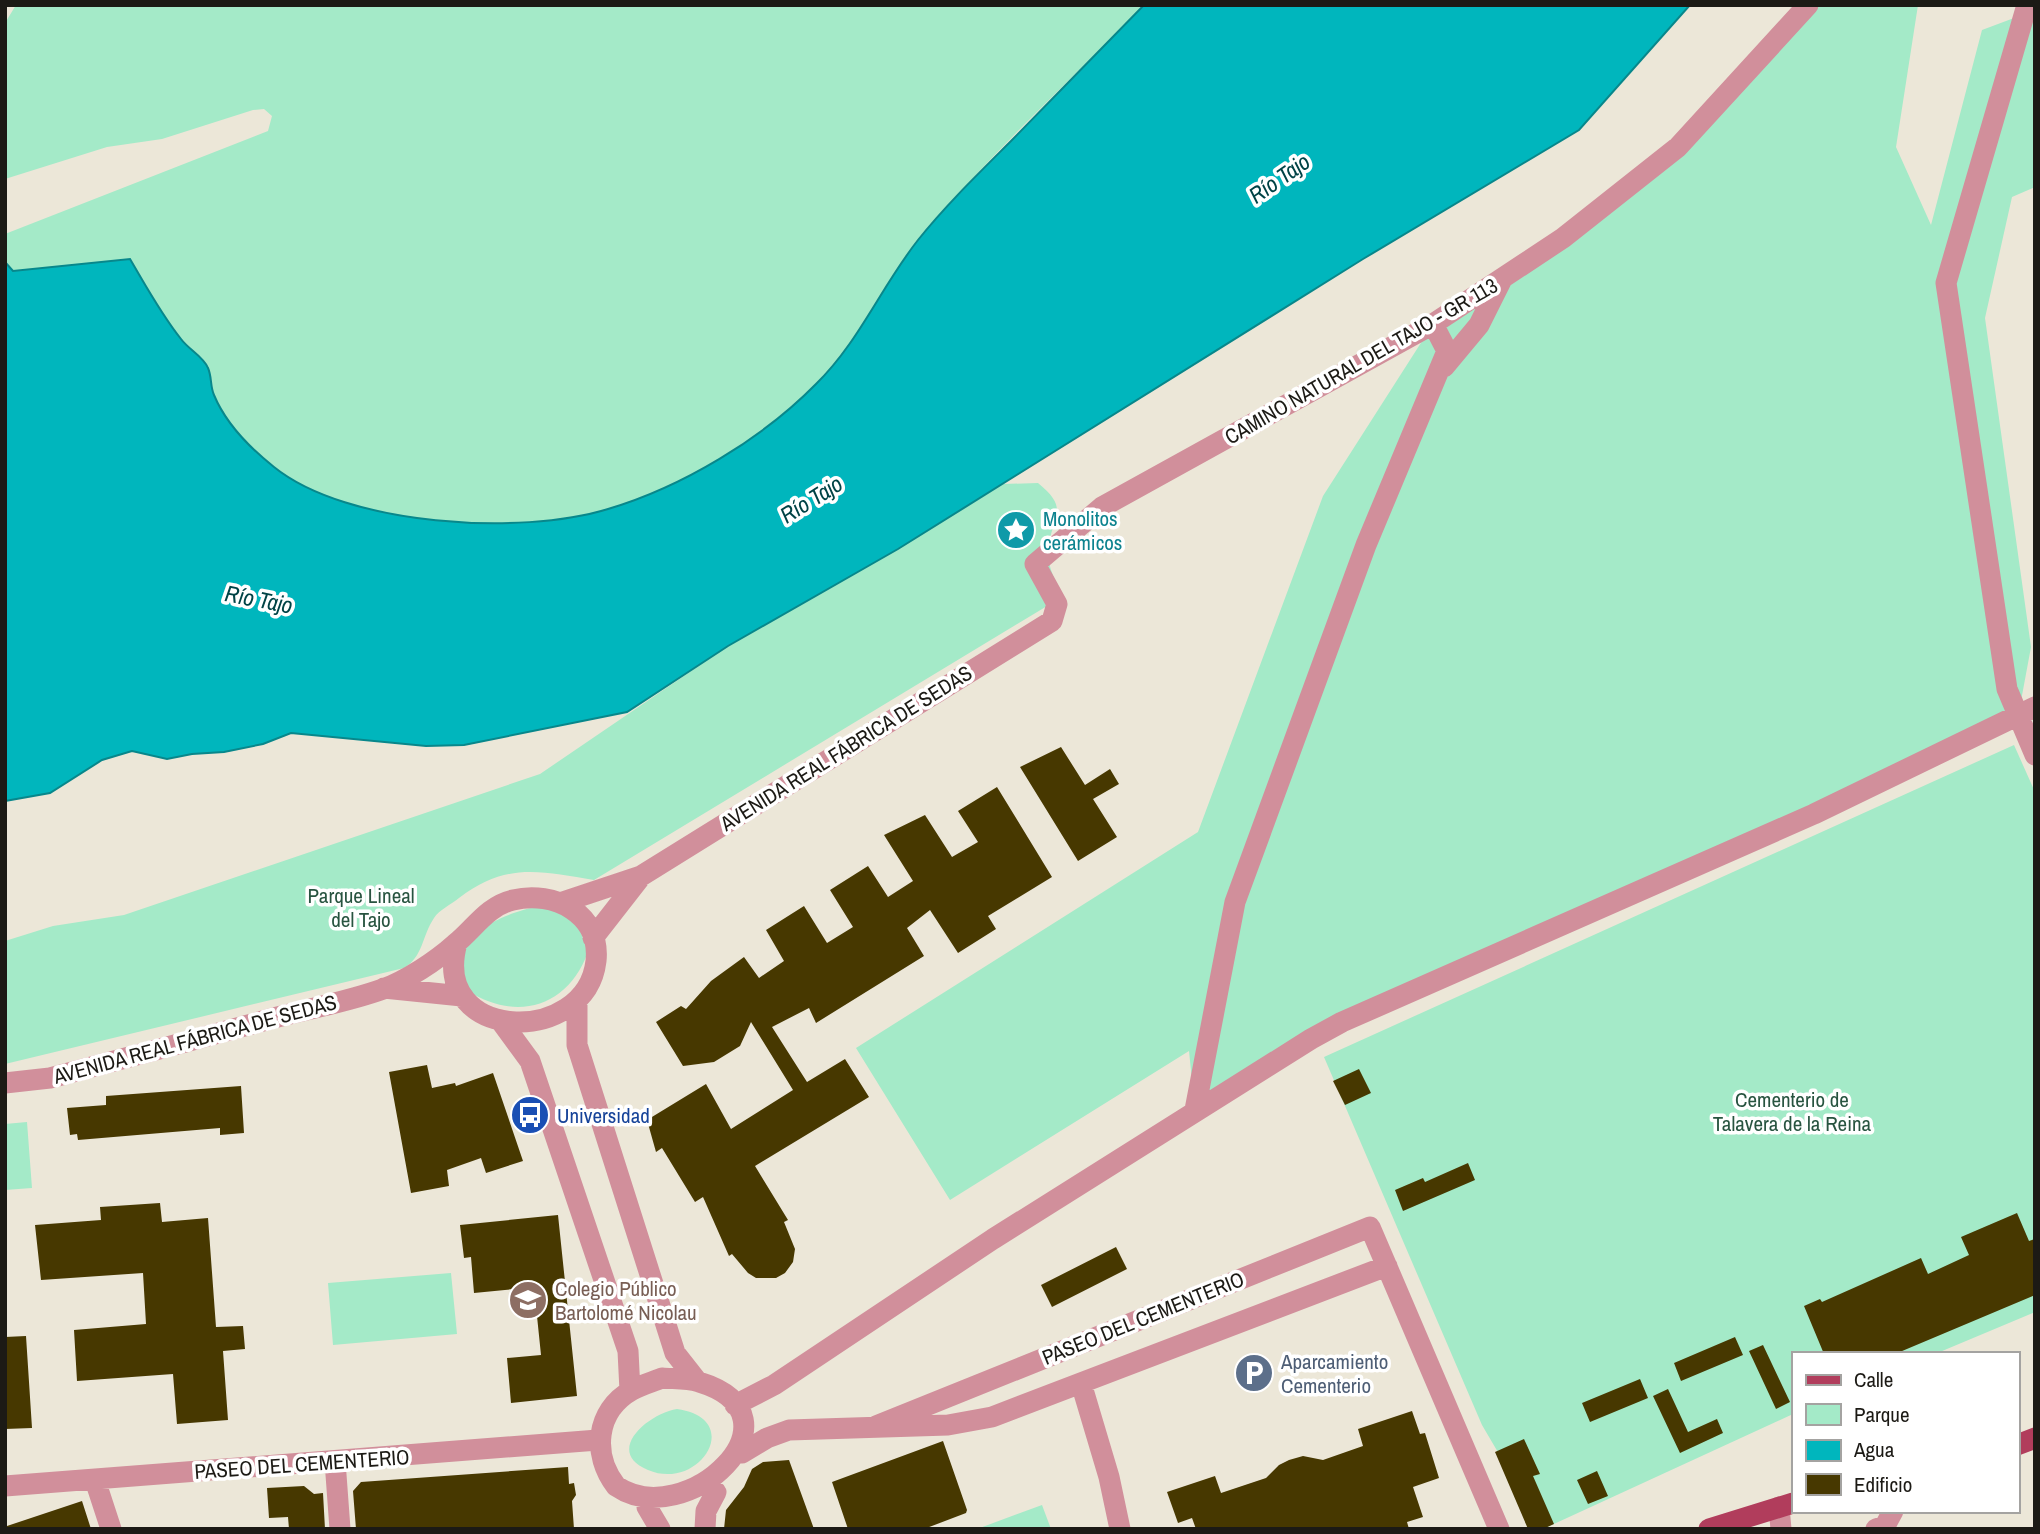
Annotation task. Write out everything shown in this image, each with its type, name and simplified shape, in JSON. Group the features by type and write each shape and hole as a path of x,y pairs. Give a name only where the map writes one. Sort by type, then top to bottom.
{"main road":[{"path":"2019,1446 2035,1438"},
{"path":"1709,1529 1786,1505"}],"street":[{"name":"CAMINO NATURAL DEL TAJO - GR 113","path":"1052,621 1058,604 1035,564 1102,507 1433,324 1563,238 1678,147 1808,5"},
{"path":"2027,5 1946,283 2007,689 2026,712 2035,755"},
{"path":"1436,377 1479,325 1501,281"},
{"path":"1195,1110 1235,902 1366,545 1447,351 1433,324"},
{"name":"AVENIDA REAL FÁBRICA DE SEDAS","path":"5,1083 60,1076 384,988 457,943 471,926 512,900 536,898 563,902 641,876 1052,621"},
{"path":"735,1405 774,1385 1195,1110 1342,1022 1814,814 2026,712"},
{"name":"AVENIDA REAL FÁBRICA DE SEDAS","path":"593,938 641,876"},
{"path":"563,902 574,908 584,919 593,938 596,961 589,981 577,1000 577,1045 676,1353 697,1381"},
{"path":"457,943 451,965 454,982 462,996"},
{"name":"AVENIDA REAL FÁBRICA DE SEDAS","path":"384,988 462,996 479,1012 500,1020 544,1020 577,1000"},
{"path":"500,1020 530,1060 628,1351 630,1391"},
{"name":"PASEO DEL CEMENTERIO","path":"876,1426 1370,1227 1499,1529"},
{"name":"PASEO DEL CEMENTERIO","path":"742,1453 767,1438 789,1430 948,1425 992,1417 1387,1266"},
{"path":"662,1378 697,1381 715,1388 735,1405 745,1428 742,1453 734,1471 718,1489 697,1505 670,1510 655,1522 621,1492 605,1472 598,1440 610,1411 630,1391 662,1378"},
{"path":"1081,1383 1109,1477 1119,1529"},
{"name":"PASEO DEL CEMENTERIO","path":"5,1486 598,1440"},
{"path":"335,1461 340,1529"},
{"path":"95,1480 111,1529"},
{"path":"705,1529 706,1511 718,1489"},
{"path":"1781,1529 1786,1505"}],"green space":[{"path":"16,5 1144,5 1018,131 945,209 835,364 771,424 719,459 636,500 572,517 483,523 389,513 345,502 306,487 274,467 248,444 225,416 214,395 206,364 184,343 130,259 13,271 5,262 5,234 268,131 272,116 264,109 253,110 162,139 107,147 5,179 5,23"},
{"path":"1808,5 1918,5 1896,147 1931,225 1982,30 2035,10 2035,187 2012,197 1985,318 2031,647 2018,717 1288,1053 1195,1110 1189,1051 950,1200 856,1048 1198,832 1323,496 1433,324 1678,147"},
{"name":"Parque Lineal del Tajo","path":"1038,483 1054,499 1057,506 1048,554 1062,597 594,880 540,872 508,874 476,887 436,915 419,952 404,968 5,1064 5,941 53,926 124,915 540,774 728,646 898,549 1003,484"},
{"name":"Cementerio de Talavera de la Reina","path":"2014,745 2035,792 2035,1312 1940,1352 1792,1352 1792,1414 1543,1529 1482,1425 1324,1057"},
{"path":"537,907 550,909 577,922 588,952 568,986 539,1004 522,1007 505,1006 468,991 458,960 460,950 467,940 489,924"},
{"path":"27,1122 32,1188 5,1190 5,1124"},
{"path":"451,1273 457,1334 333,1345 328,1283"},
{"path":"677,1409 698,1415 709,1426 712,1438 708,1451 698,1463 684,1471 667,1474 648,1470 635,1462 630,1454 630,1444 635,1435 654,1418"},
{"path":"1042,1505 1051,1529 977,1529"}],"water":[{"name":"Río Tajo","path":"1144,5 1690,5 1579,130 1363,259 898,549 728,646 627,712 464,745 426,746 291,733 263,744 167,759 132,751 102,760 50,793 5,801 5,262 13,271 130,259 184,343 206,364 214,395 232,426 265,460 306,487 345,502 389,513 436,520 529,522 608,509 664,488 720,459 795,404 845,350 905,258 940,214"}],"building":[{"path":"1061,747 1085,785 1110,769 1119,784 1093,799 1117,837 1078,861 1020,767"},
{"path":"997,787 1052,877 988,916 996,929 958,953 930,910 907,928 924,956 816,1023 809,1008 772,1027 807,1082 845,1059 869,1097 755,1166 788,1220 784,1222 795,1249 793,1262 785,1273 776,1278 756,1278 748,1273 732,1254 729,1256 703,1197 695,1202 662,1148 656,1152 647,1120 706,1084 731,1129 793,1090 751,1022 740,1046 714,1062 683,1066 656,1022 681,1006 686,1009 711,981 744,957 759,978 784,961 766,930 804,906 827,943 853,927 830,890 868,866 888,897 913,881 884,835 925,815 952,857 978,842 958,811"},
{"path":"427,1065 432,1088 455,1083 456,1086 493,1073 523,1161 486,1173 481,1158 447,1170 449,1186 411,1193 389,1072"},
{"path":"1359,1069 1371,1093 1345,1105 1333,1081"},
{"path":"241,1086 244,1133 220,1135 220,1128 78,1140 77,1134 70,1135 67,1108 106,1105 106,1096"},
{"path":"1468,1163 1475,1180 1403,1211 1395,1190 1423,1178 1425,1182"},
{"path":"160,1203 162,1222 208,1218 216,1327 243,1326 245,1349 223,1351 228,1420 177,1424 173,1374 77,1381 74,1330 146,1324 143,1273 41,1280 35,1225 101,1220 100,1207"},
{"path":"2017,1213 2029,1241 2035,1239 2035,1295 1900,1352 1823,1352 1804,1306 1820,1299 1822,1302 1921,1258 1928,1274 1969,1255 1961,1237"},
{"path":"558,1215 577,1396 511,1403 507,1358 541,1355 534,1287 474,1293 471,1257 464,1258 460,1225"},
{"path":"1116,1247 1127,1269 1052,1307 1041,1285"},
{"path":"26,1336 32,1428 5,1429 5,1337"},
{"path":"1735,1337 1743,1355 1681,1381 1674,1363"},
{"path":"1763,1345 1790,1402 1776,1409 1749,1351"},
{"path":"1640,1379 1648,1398 1590,1422 1582,1403"},
{"path":"1668,1389 1688,1432 1717,1419 1723,1433 1680,1453 1653,1396"},
{"path":"1412,1411 1420,1434 1425,1433 1439,1478 1413,1487 1423,1517 1407,1522 1409,1529 1196,1529 1192,1518 1178,1523 1167,1492 1215,1476 1221,1493 1266,1478 1279,1465 1289,1460 1303,1456 1323,1460 1363,1446 1358,1429"},
{"path":"1524,1439 1540,1474 1533,1476 1554,1524 1543,1529 1528,1529 1495,1452"},
{"path":"943,1441 966,1513 924,1529 848,1529 832,1482"},
{"path":"789,1460 814,1529 724,1529 726,1510 744,1487 752,1469 763,1462"},
{"path":"568,1467 569,1484 574,1483 576,1495 572,1501 574,1529 356,1529 353,1491 361,1482"},
{"path":"1597,1471 1608,1496 1588,1504 1577,1480"},
{"path":"304,1486 314,1494 323,1493 325,1529 289,1529 288,1517 269,1518 267,1488"},
{"path":"82,1501 91,1529 7,1529 7,1526"}],"place":[{"name":"Monolitos cerámicos","path":"1016,530"},
{"name":"Universidad","path":"530,1115"},
{"name":"Colegio Público Bartolomé Nicolau","path":"528,1300"},
{"name":"Aparcamiento Cementerio","path":"1254,1373"}]}
